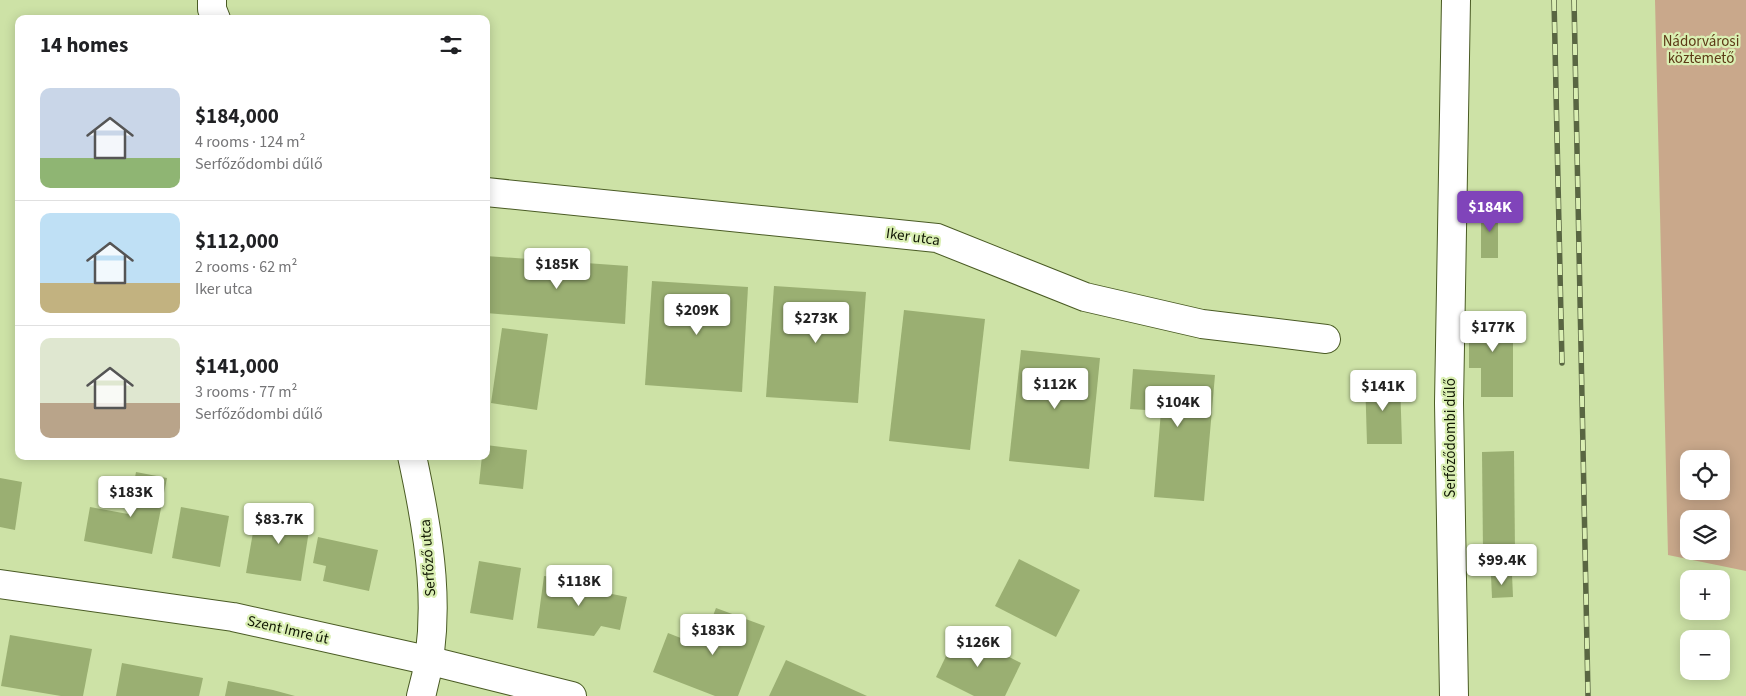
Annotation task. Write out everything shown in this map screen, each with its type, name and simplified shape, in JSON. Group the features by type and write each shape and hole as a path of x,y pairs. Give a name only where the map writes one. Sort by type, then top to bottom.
{"street":[{"path":"212,0 214,15"},
{"name":"Serfőződombi dűlő","path":"1454,696 1449,403 1456,0"},
{"name":"Iker utca","path":"490,192 937,238 1085,297 1202,324 1326,339"},
{"name":"Serfőző utca","path":"413,460 427,525 433,625 431,661 421,696"},
{"name":"Szent Imre út","path":"0,584 233,617 431,661 572,696"}],"green space":[{"name":"Nádorvárosi köztemető","path":"1655,0 1746,0 1746,571 1692,560 1730,560 1730,510 1680,510 1680,557 1668,555"}],"building":[{"path":"1481,209 1498,209 1498,258 1481,258"},
{"path":"490,256 628,266 625,324 490,313"},
{"path":"652,281 748,287 742,392 645,385"},
{"path":"774,286 866,292 858,403 766,397"},
{"path":"904,310 985,319 970,450 889,441"},
{"path":"1469,315 1513,315 1513,397 1481,397 1481,368 1469,368"},
{"path":"502,328 548,334 537,410 491,403"},
{"path":"1021,350 1100,358 1089,469 1009,461"},
{"path":"1133,369 1215,375 1204,501 1154,497 1161,411 1130,409"},
{"path":"1365,377 1400,381 1402,444 1367,444"},
{"path":"490,445 527,450 523,489 479,484 482,460 490,460"},
{"path":"1514,451 1515,551 1483,552 1482,452"},
{"path":"136,472 167,478 152,554 84,541 90,507 128,514"},
{"path":"0,478 22,482 15,530 0,527"},
{"path":"181,507 229,516 220,567 172,558"},
{"path":"257,509 311,518 301,581 246,573"},
{"path":"318,537 378,550 369,591 323,581 326,566 313,563"},
{"path":"1019,559 1080,590 1056,637 995,606"},
{"path":"479,561 521,568 513,620 470,613"},
{"path":"1512,574 1513,597 1492,598 1491,575"},
{"path":"544,576 603,583 612,594 627,597 620,630 601,626 594,636 537,628"},
{"path":"716,608 765,626 738,696 715,696 653,672 668,633 701,646"},
{"path":"958,631 1021,663 1005,696 974,696 936,677"},
{"path":"10,635 92,649 83,696 61,696 1,686"},
{"path":"786,660 827,678 867,696 769,696"},
{"path":"122,663 203,678 199,696 116,696"},
{"path":"228,681 273,690 295,696 225,696"}],"railway":[{"path":"1554,0 1562,363"},
{"path":"1574,0 1588,696"}]}
